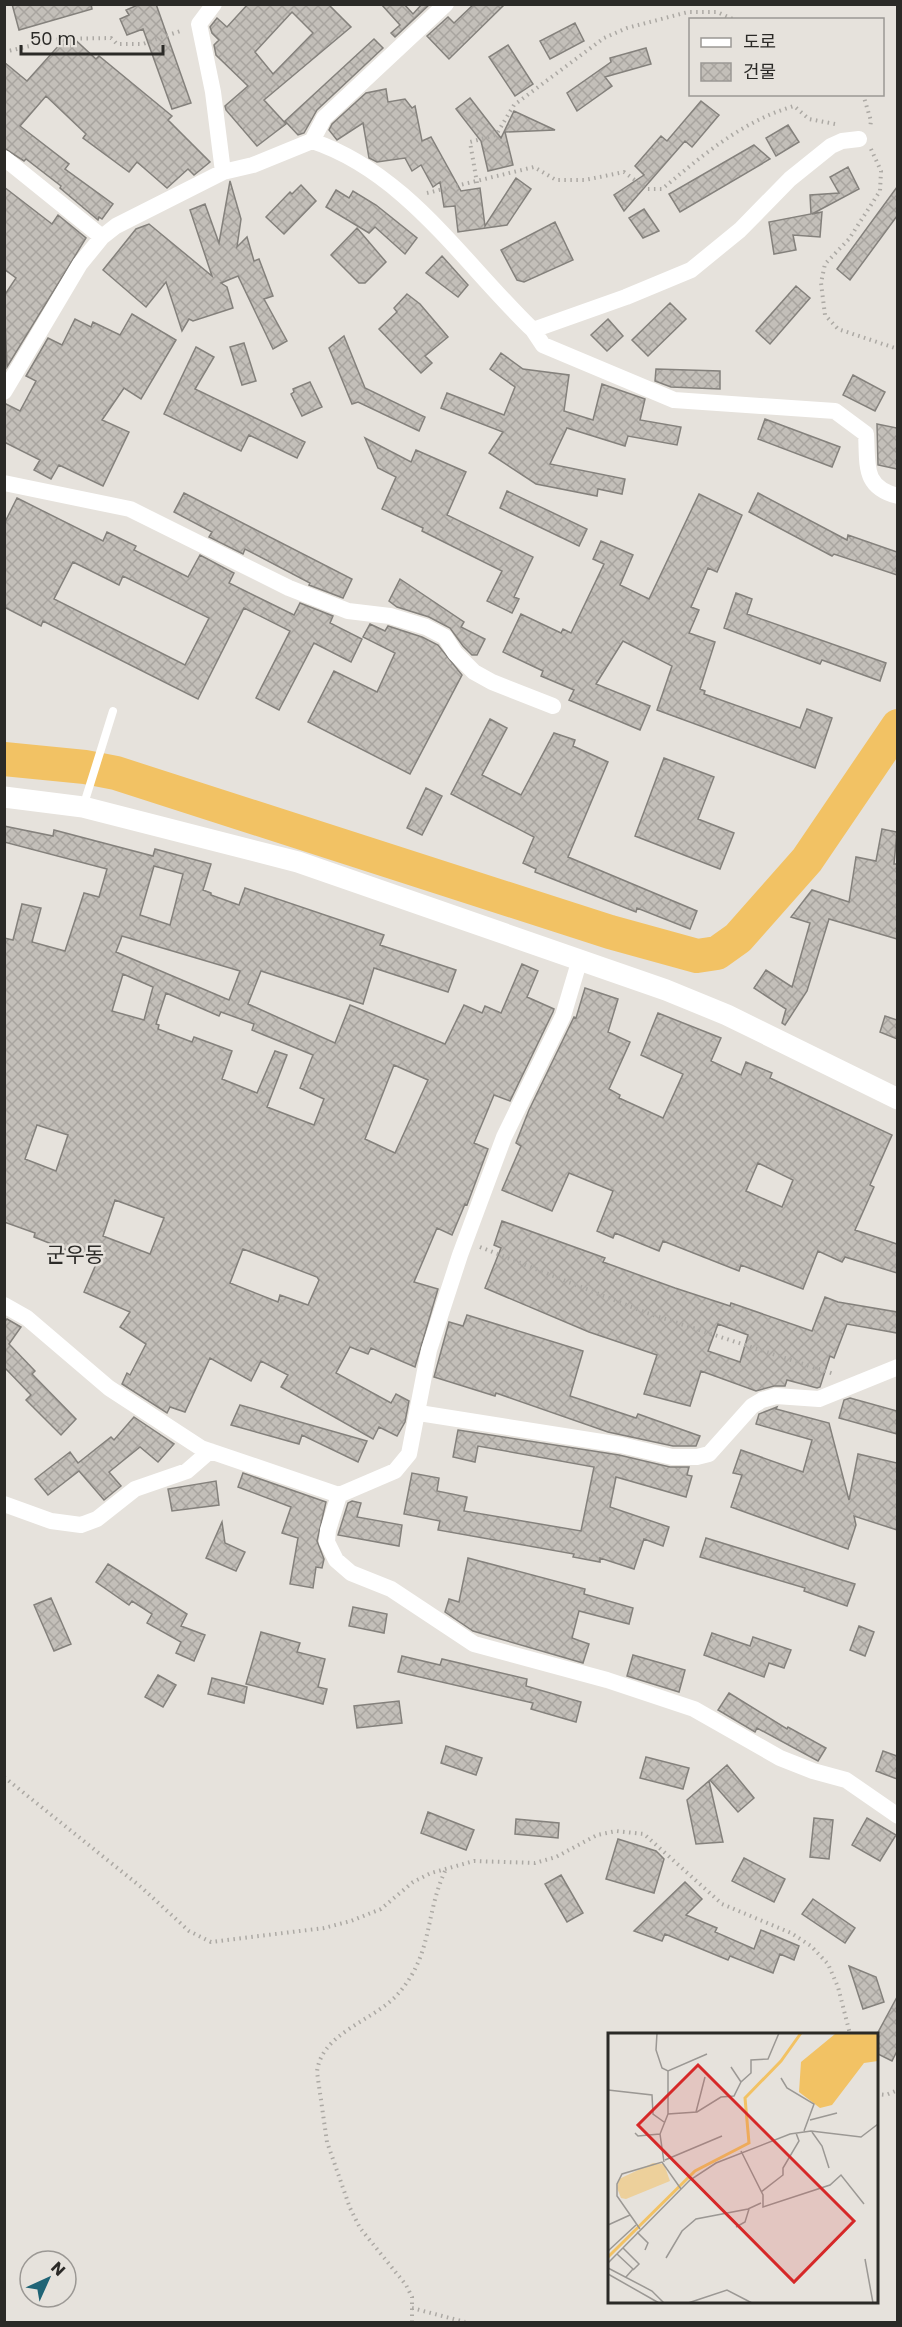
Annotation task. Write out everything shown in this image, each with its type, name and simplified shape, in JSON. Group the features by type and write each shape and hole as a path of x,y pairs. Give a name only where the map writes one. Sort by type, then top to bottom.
{"street":[{"path":"214,4 199,24 213,92 223,172"},
{"path":"4,392 80,264 102,237 126,221 223,172 253,165 312,141 324,118 446,4"},
{"path":"312,141 351,157 406,198 533,330 543,345 674,400 835,411 866,434 867,472 875,486 897,496"},
{"path":"533,330 626,297 691,270 740,230 790,179 831,146 842,141 864,142"},
{"path":"4,158 102,237"},
{"path":"4,483 130,509 289,588 348,611 390,616 426,627 445,637 455,653 474,672 492,682 553,706"},
{"path":"4,797 85,798 298,862 580,958 727,1015 897,1099"},
{"path":"4,1305 27,1318 109,1388 201,1448 339,1495 395,1471 409,1454 419,1413 417,1402 429,1350 465,1241 504,1137 563,1016 580,958"},
{"path":"419,1413 621,1445 672,1457 697,1457 709,1454 752,1406 762,1400 776,1396 819,1399 897,1367"},
{"path":"4,1504 51,1521 81,1525 96,1519 135,1489 187,1471 210,1451"},
{"path":"339,1495 327,1530 327,1542 336,1560 351,1573 391,1589 474,1644 607,1680 694,1709 780,1758 813,1771 846,1780 897,1816"}],"lane":[{"path":"85,798 113,711"}],"path":[{"path":"477,183 470,142 496,135 514,105 604,38 627,28 688,12 717,12 730,18"},
{"path":"4,52 60,39 111,38 117,45 142,44 199,24"},
{"path":"864,96 871,121 864,142"},
{"path":"406,198 477,183 534,167 556,180 585,180 624,172 647,189 662,189 718,143 763,118 794,106 809,119 834,124 864,142 878,158 881,171 880,191 849,239 825,264 821,283 825,315 838,329 897,349"},
{"path":"465,1241 647,1312 860,1382"},
{"path":"4,1777 141,1887 189,1931 211,1942 324,1928 351,1921 381,1909 413,1882 431,1873 474,1862 535,1863 556,1857 597,1835 616,1831 644,1834 702,1889 722,1904 791,1934 811,1946 832,1972 850,2033"},
{"path":"412,2322 412,2297 406,2285 360,2229 350,2208 327,2142 317,2072 318,2060 333,2042 345,2031 387,2005 415,1972 425,1949 435,1898 446,1869"},
{"path":"878,2094 886,2095 897,2090"},
{"path":"412,2308 465,2322"}],"building":[{"path":"12,4 91,4 92,9 19,30"},
{"path":"140,4 156,4 191,103 172,109 143,29 127,35 120,19 129,15 126,10"},
{"path":"248,4 328,4 351,27 264,100 286,124 257,146 226,110 225,106 248,86 216,55 214,45 219,40 210,27 217,18 227,27","holes":["292,12 313,33 273,74 255,52"]},
{"path":"381,4 404,4 413,14 422,4 430,4 395,37 391,33 400,25"},
{"path":"474,4 505,4 449,59 427,36 448,17 454,23"},
{"path":"575,23 584,41 550,59 540,41"},
{"path":"69,34 96,59 99,56 172,116 168,120 210,162 194,175 188,169 167,188 137,162 129,172 83,138 86,134 46,96 20,126 69,164 65,169 113,204 102,219 99,217 98,220 60,188 61,186 26,159 24,161 4,148 4,62 27,81"},
{"path":"374,39 383,48 317,110 304,133 298,135 285,121"},
{"path":"508,45 533,84 515,96 489,57"},
{"path":"646,48 651,64 605,77 612,86 577,111 567,93 611,62 610,58"},
{"path":"386,89 388,102 405,99 412,108 415,106 422,141 431,137 461,191 480,188 485,226 516,178 531,189 507,225 458,232 455,206 444,207 440,182 433,187 421,165 412,171 405,158 377,162 369,158 363,123 337,140 329,130 332,124 366,93"},
{"path":"470,98 501,138 514,111 555,130 505,132 513,165 488,171 481,141 456,109"},
{"path":"701,101 719,115 692,147 685,141 624,211 614,195 644,175 635,166 661,136 667,141"},
{"path":"788,125 799,142 776,156 766,138"},
{"path":"754,145 770,159 680,212 669,194"},
{"path":"848,167 859,189 812,214 822,212 820,237 793,235 796,250 774,254 769,222 811,214 810,195 839,193 830,177"},
{"path":"230,181 241,219 237,247 247,237 254,261 259,259 273,296 264,299 287,341 273,349 238,276 221,283 227,287 233,308 193,321 189,319 182,331 166,282 146,307 103,270 136,229 149,224 212,276 190,210 205,204 219,243"},
{"path":"301,185 316,201 284,234 266,217 290,192 292,194"},
{"path":"4,187 52,224 58,215 86,238 7,367 4,296 16,278 4,269"},
{"path":"897,187 897,216 850,280 837,269"},
{"path":"336,190 349,198 353,191 376,205 417,238 405,254 375,227 369,233 326,207"},
{"path":"644,209 659,231 643,238 629,218"},
{"path":"555,222 573,260 524,282 517,280 501,250"},
{"path":"357,228 386,262 365,283 359,283 331,255"},
{"path":"442,256 468,285 458,297 426,273"},
{"path":"796,286 810,298 770,344 756,331"},
{"path":"407,294 420,304 448,337 425,356 432,363 421,373 379,329 397,312 394,308"},
{"path":"670,303 686,319 648,356 632,340"},
{"path":"132,314 176,340 141,399 124,388 102,420 129,432 103,486 59,465 51,479 34,470 40,460 4,442 4,403 20,411 36,381 26,376 48,338 62,345 75,319 91,327 93,322 120,335"},
{"path":"608,319 623,336 607,351 591,335"},
{"path":"344,336 365,388 425,417 419,431 358,402 352,404 329,348"},
{"path":"244,343 256,381 242,385 230,347"},
{"path":"196,347 214,357 195,389 305,442 297,458 249,435 241,451 164,414"},
{"path":"501,353 523,369 569,375 564,411 593,420 602,384 645,399 640,420 681,427 677,445 628,436 625,446 567,428 550,464 625,479 622,494 598,489 597,496 536,484 489,453 503,432 441,408 447,393 504,415 515,387 490,369"},
{"path":"656,369 720,371 720,389 671,387 655,381"},
{"path":"853,375 885,392 875,411 843,395"},
{"path":"310,382 322,407 302,416 291,394 294,392 293,389"},
{"path":"765,419 840,447 832,467 758,439"},
{"path":"877,424 897,428 897,469 878,465"},
{"path":"365,438 411,462 416,450 466,472 447,515 533,557 514,597 519,599 512,613 487,601 502,571 422,531 423,528 382,509 396,477 378,468"},
{"path":"507,491 587,529 579,546 500,508"},
{"path":"184,493 352,579 343,598 309,585 310,583 245,549 243,554 209,537 212,532 174,512"},
{"path":"758,493 847,540 848,535 897,552 897,575 834,554 832,556 749,512"},
{"path":"699,494 742,515 717,572 708,568 691,607 699,610 689,633 715,642 700,689 705,691 704,694 800,728 807,709 832,718 815,768 657,710 672,666 623,641 596,684 650,706 640,730 569,700 574,690 541,676 543,671 503,652 521,614 561,633 563,629 571,633 604,564 593,559 601,541 633,555 620,585 649,599"},
{"path":"17,498 103,541 107,532 136,546 134,550 188,577 200,555 234,573 229,583 294,615 300,603 333,616 330,623 362,639 351,662 314,643 279,710 256,698 290,631 244,608 198,699 43,621 41,626 4,607 4,524","holes":["73,562 119,585 123,576 209,618 185,665 54,599"]},
{"path":"400,579 464,622 461,627 485,639 477,655 472,655 463,646 450,628 429,617 397,607 389,601"},
{"path":"736,593 752,599 747,614 886,663 880,681 822,660 820,664 724,628"},
{"path":"370,624 385,631 388,626 438,645 462,675 410,774 308,722 334,671 377,692 395,653 363,637"},
{"path":"490,719 507,728 482,775 521,795 554,733 575,740 573,746 608,762 568,857 697,911 690,929 637,908 636,912 535,872 536,869 523,863 534,837 451,794"},
{"path":"664,758 714,777 698,819 734,833 720,869 635,836"},
{"path":"426,788 442,796 422,835 407,828"},
{"path":"4,826 53,836 54,830 153,856 155,849 211,864 203,890 211,895 239,905 245,888 384,935 380,945 456,970 448,992 374,968 363,1004 261,971 248,1004 335,1043 350,1005 445,1044 464,1005 482,1013 485,1006 501,1013 522,964 538,971 527,997 554,1009 510,1101 494,1095 474,1143 488,1149 467,1205 465,1204 452,1235 437,1228 414,1282 438,1289 415,1367 371,1348 368,1354 350,1347 336,1373 391,1403 396,1394 409,1401 405,1422 397,1436 379,1427 373,1439 281,1387 288,1375 261,1361 251,1381 210,1358 185,1412 170,1407 167,1413 122,1384 127,1373 130,1375 146,1344 120,1327 130,1312 84,1292 97,1262 34,1237 35,1233 4,1222 4,938 13,940 22,904 41,908 32,942 65,951 84,893 99,897 107,869 4,842","holes":["154,866 183,874 170,925 140,915","122,936 240,971 229,1000 116,952","123,974 153,987 144,1020 112,1011","166,993 219,1016 221,1012 254,1024 252,1030 313,1055 300,1088 324,1099 314,1125 267,1107 287,1055 275,1051 257,1093 222,1079 232,1051 194,1037 192,1042 158,1029 159,1025 156,1024","394,1065 428,1080 395,1153 365,1139","37,1125 68,1135 56,1171 25,1159","115,1200 164,1218 150,1254 103,1236","243,1249 317,1277 319,1280 308,1305 280,1295 278,1302 230,1283"]},
{"path":"882,829 897,832 894,864 897,864 897,939 829,919 807,991 785,1025 782,1023 786,1009 754,988 766,970 792,987 810,923 791,917 812,890 849,902 856,857 876,861"},
{"path":"585,988 618,999 608,1032 630,1042 609,1089 620,1095 619,1098 663,1118 683,1074 641,1055 658,1013 721,1038 711,1061 741,1075 746,1062 772,1073 770,1078 892,1135 870,1185 874,1187 855,1230 897,1244 897,1273 845,1257 842,1262 818,1251 803,1289 741,1265 739,1271 663,1241 659,1251 615,1233 613,1238 597,1231 613,1191 569,1173 552,1211 502,1190 521,1146 516,1143 529,1110 574,1017 576,1018","holes":["758,1163 793,1180 782,1207 746,1191"]},
{"path":"885,1016 897,1020 897,1039 880,1032"},
{"path":"502,1221 605,1258 603,1262 675,1288 730,1306 731,1303 812,1331 825,1297 838,1302 897,1312 897,1333 847,1324 834,1358 830,1356 820,1387 817,1388 787,1380 785,1386 774,1386 756,1391 701,1371 690,1406 644,1394 657,1355 589,1332 485,1288 501,1248 494,1245","holes":["718,1324 748,1335 740,1362 708,1351"]},
{"path":"467,1315 583,1351 570,1396 636,1418 638,1414 700,1436 696,1446 673,1446 608,1432 496,1393 495,1396 434,1377 449,1322 463,1326"},
{"path":"7,1319 21,1327 9,1344 35,1371 32,1374 76,1419 61,1435 26,1400 31,1395 4,1367 4,1322"},
{"path":"850,1398 897,1411 897,1434 839,1418 844,1400"},
{"path":"240,1405 367,1441 358,1462 302,1435 299,1444 231,1425"},
{"path":"777,1407 776,1409 829,1423 849,1500 858,1454 897,1463 897,1530 854,1516 856,1525 848,1549 731,1507 742,1475 733,1473 741,1450 803,1472 812,1440 756,1424 759,1414"},
{"path":"134,1417 174,1444 158,1462 140,1447 109,1472 121,1486 104,1500 79,1471 48,1495 35,1479 70,1452 78,1463 111,1437 114,1440"},
{"path":"458,1430 619,1455 670,1467 689,1467 687,1475 692,1476 686,1497 616,1477 610,1507 669,1527 663,1546 644,1539 634,1569 600,1558 600,1562 573,1557 574,1554 438,1530 440,1521 404,1514 412,1473 439,1478 437,1491 467,1497 464,1511 581,1531 594,1467 478,1446 475,1462 453,1457"},
{"path":"243,1473 326,1502 317,1541 324,1559 322,1568 316,1567 313,1588 290,1584 298,1538 282,1533 291,1507 238,1487"},
{"path":"216,1481 219,1505 172,1511 168,1489"},
{"path":"352,1501 361,1503 357,1517 402,1525 399,1546 338,1535 348,1503"},
{"path":"222,1522 225,1543 245,1552 236,1571 206,1558"},
{"path":"706,1538 855,1584 847,1606 804,1591 805,1588 700,1557"},
{"path":"468,1558 585,1589 584,1594 633,1608 629,1624 579,1611 572,1638 589,1644 583,1663 473,1631 445,1612 449,1599 459,1602"},
{"path":"108,1564 187,1614 181,1626 205,1635 194,1661 176,1653 181,1642 147,1623 152,1614 132,1601 129,1605 96,1582"},
{"path":"51,1598 71,1644 54,1651 34,1605"},
{"path":"353,1607 387,1614 384,1633 349,1626"},
{"path":"859,1626 874,1632 865,1656 850,1650"},
{"path":"261,1632 300,1643 297,1652 325,1659 318,1687 327,1689 323,1704 246,1684"},
{"path":"712,1633 750,1646 753,1637 791,1650 784,1668 769,1663 764,1677 704,1655"},
{"path":"633,1655 685,1670 679,1692 627,1676"},
{"path":"402,1656 440,1665 442,1659 527,1679 526,1686 581,1702 576,1722 531,1709 533,1703 398,1672"},
{"path":"158,1675 176,1685 163,1707 145,1697"},
{"path":"212,1678 247,1687 244,1703 208,1694"},
{"path":"729,1693 787,1729 788,1727 826,1748 818,1761 757,1728 755,1732 718,1710"},
{"path":"399,1701 402,1723 357,1728 354,1706"},
{"path":"446,1746 482,1758 476,1775 441,1763"},
{"path":"883,1751 897,1756 897,1779 876,1771"},
{"path":"646,1757 689,1768 683,1789 640,1778"},
{"path":"727,1765 754,1798 738,1812 710,1780"},
{"path":"709,1781 723,1842 696,1844 687,1800"},
{"path":"428,1812 474,1830 466,1850 421,1833"},
{"path":"814,1818 833,1820 829,1859 810,1857"},
{"path":"867,1818 896,1835 880,1861 852,1845"},
{"path":"516,1819 559,1823 558,1838 515,1834"},
{"path":"618,1839 656,1851 664,1859 654,1893 606,1879"},
{"path":"744,1858 785,1879 774,1902 732,1881"},
{"path":"561,1875 583,1913 567,1922 545,1884"},
{"path":"685,1882 702,1899 686,1915 717,1928 715,1932 754,1949 761,1930 799,1946 794,1960 780,1954 773,1973 730,1956 728,1960 665,1934 662,1941 634,1931"},
{"path":"813,1899 855,1928 845,1943 802,1914"},
{"path":"849,1966 876,1977 884,2002 863,2009"},
{"path":"897,1997 897,2051 892,2061 878,2054 878,2033"}],"waterway":[{"path":"4,759 85,767 116,773 610,932 697,956 717,953 738,938 807,860 898,726"}],"district":[{"name":"군우동","path":"75,1255"}]}
